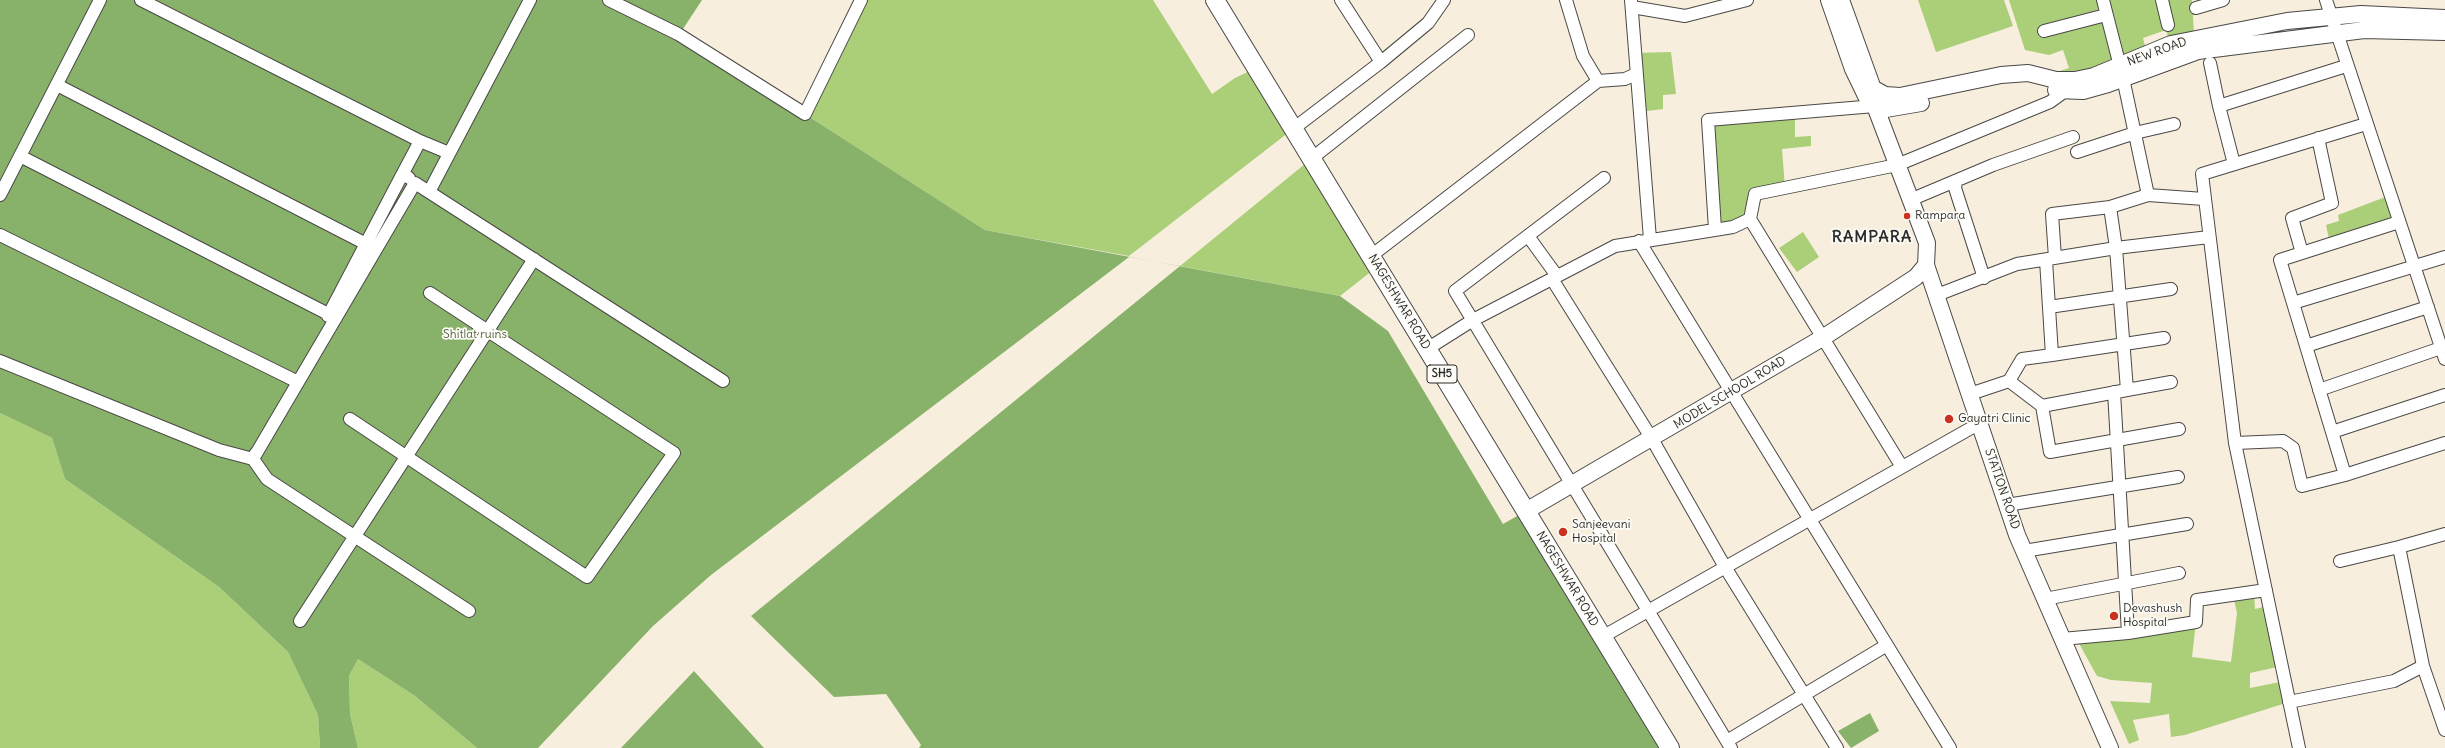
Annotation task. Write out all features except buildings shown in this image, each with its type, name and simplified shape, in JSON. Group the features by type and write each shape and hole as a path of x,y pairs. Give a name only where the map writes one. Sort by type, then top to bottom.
{"main road":[{"name":"NAGESHWAR ROAD","path":"1215,0 1670,748"}],"street":[{"path":"0,195 100,0"},
{"path":"141,0 420,141 449,153"},
{"path":"429,192 530,0"},
{"path":"609,0 678,34 804,114 862,0"},
{"path":"1341,0 1381,62"},
{"path":"1293,129 1381,62 1428,23 1444,0"},
{"path":"1566,0 1584,56 1598,81"},
{"path":"1748,0 1685,16 1632,3 1645,240 1732,392 1950,748"},
{"path":"1829,0 1853,69 1867,98 1875,106"},
{"path":"1841,0 1874,89 1875,106 1915,212 1956,181 2073,137"},
{"path":"2103,0 2122,72 2148,195"},
{"path":"2162,0 2168,25"},
{"path":"2196,8 2223,0"},
{"path":"2319,390 2443,353 2440,327 2428,307 2346,66 2326,0"},
{"path":"2044,31 2106,14"},
{"name":"NEW ROAD","path":"2333,25 2388,14 2445,18"},
{"name":"NEW ROAD","path":"1874,89 1885,95 1900,96 2001,75 2028,73 2056,80 2065,86 2084,91 2172,44 2287,21 2445,32"},
{"path":"1311,159 1468,35"},
{"path":"2210,63 2234,164"},
{"path":"2219,106 2346,66"},
{"path":"1371,256 1598,81 1625,79 1636,74"},
{"name":"NEW ROAD","path":"1875,106 1886,109 1900,108 2000,84 2023,82 2049,90 2065,86"},
{"path":"57,85 371,246"},
{"path":"1902,467 1824,337 1750,219 1755,194 1897,165 2050,102 2065,86"},
{"path":"1875,106 1877,99 1883,96 1900,96"},
{"path":"1715,229 1708,120 1875,106"},
{"path":"2077,152 2135,133 2174,124"},
{"path":"2299,748 2235,444 2208,237 2202,174 2366,124"},
{"path":"2302,252 2292,218 2332,203 2318,138"},
{"path":"253,459 371,246 403,173 420,141"},
{"path":"20,156 332,316"},
{"path":"403,173 415,183 723,381"},
{"path":"1604,178 1455,291 1649,610 1729,745 1804,695 1887,645"},
{"path":"1956,181 1955,188 1984,278"},
{"path":"371,246 415,183"},
{"path":"2052,355 2049,307 2052,214 2110,207 2148,195 2204,199"},
{"path":"2110,207 2116,248 2127,390"},
{"name":"STATION ROAD","path":"1915,212 1927,242 1926,265 2007,505 2044,599 2110,748"},
{"path":"1427,349 1473,320 1615,246 1733,227 1750,219"},
{"path":"2345,474 2280,260 2399,222"},
{"path":"0,235 296,381"},
{"path":"1528,236 1555,277 1652,439 1725,567 1837,748"},
{"path":"1937,295 2017,264 2116,248 2208,237"},
{"path":"2293,303 2445,257"},
{"path":"300,621 534,259"},
{"name":"MODEL SCHOOL ROAD","path":"1526,511 1652,439 1824,337 1916,277 1926,265"},
{"path":"2049,307 2171,289"},
{"path":"350,419 587,576 674,453 430,293"},
{"path":"2306,346 2428,307"},
{"path":"1970,394 2009,381 2022,359 2164,338"},
{"path":"0,362 219,450 253,459 267,480 469,611"},
{"path":"2009,381 2042,406 2050,452 2180,429"},
{"path":"2042,406 2171,382"},
{"path":"2114,392 2128,632"},
{"path":"2332,432 2445,395"},
{"path":"1602,637 1980,423"},
{"path":"2235,444 2283,441 2293,448 2302,486 2445,443"},
{"path":"2007,505 2120,488 2178,477"},
{"path":"2024,551 2187,524"},
{"path":"2340,561 2445,534"},
{"path":"2399,546 2424,666 2445,730"},
{"path":"2044,599 2179,574"},
{"path":"2062,640 2196,622 2197,600 2266,590"},
{"path":"2289,702 2394,681 2424,666"}],"green space":[{"name":"Shitlat ruins","path":"0,0 702,0 683,29 805,114 985,230 1153,261 1129,257 711,575 653,626 538,748 477,748 415,696 358,659 349,676 350,714 358,748 320,748 318,715 288,652 219,587 65,479 52,438 0,413"},
{"path":"861,0 1153,0 1212,94 1235,78 1256,68 1293,129 1129,256 985,230 805,114"},
{"path":"1918,0 2004,0 2013,26 1936,52"},
{"path":"2009,0 2192,0 2194,33 2168,37 2166,30 2143,38 2146,50 2056,80 2060,71 2069,68 2063,50 2049,55 2025,50"},
{"path":"1671,52 1676,94 1663,95 1663,109 1639,112 1635,53"},
{"path":"1795,113 1795,137 1811,136 1811,146 1782,149 1785,188 1755,194 1750,219 1715,229 1708,120"},
{"path":"1311,159 1377,267 1340,296 1180,266"},
{"path":"2388,196 2399,222 2330,244 2326,225 2339,221 2338,215"},
{"path":"1803,232 1819,257 1797,272 1779,248"},
{"path":"1180,266 1340,296 1388,331 1503,524 1526,511 1670,748 919,748 921,745 886,694 834,697 751,616"},
{"path":"0,413 52,438 65,479 219,587 288,652 318,715 320,748 0,748"},
{"path":"2254,593 2255,609 2268,606 2282,666 2250,673 2250,688 2285,681 2289,702 2185,735 2171,737 2169,714 2133,720 2139,740 2129,744 2110,701 2150,703 2152,683 2111,680 2097,676 2076,638 2196,622 2192,657 2231,662 2237,613 2233,595"},
{"path":"358,659 415,696 477,748 358,748 350,714 349,676"},
{"path":"694,671 764,748 621,748"},
{"path":"1870,713 1879,731 1851,748 1838,731"}],"place":[{"name":"Rampara","path":"1907,216"},
{"name":"Gayatri Clinic","path":"1949,419"},
{"name":"Sanjeevani Hospital","path":"1563,532"},
{"name":"Devashush Hospital","path":"2114,616"}],"district":[{"name":"RAMPARA","path":"1872,237"}]}
